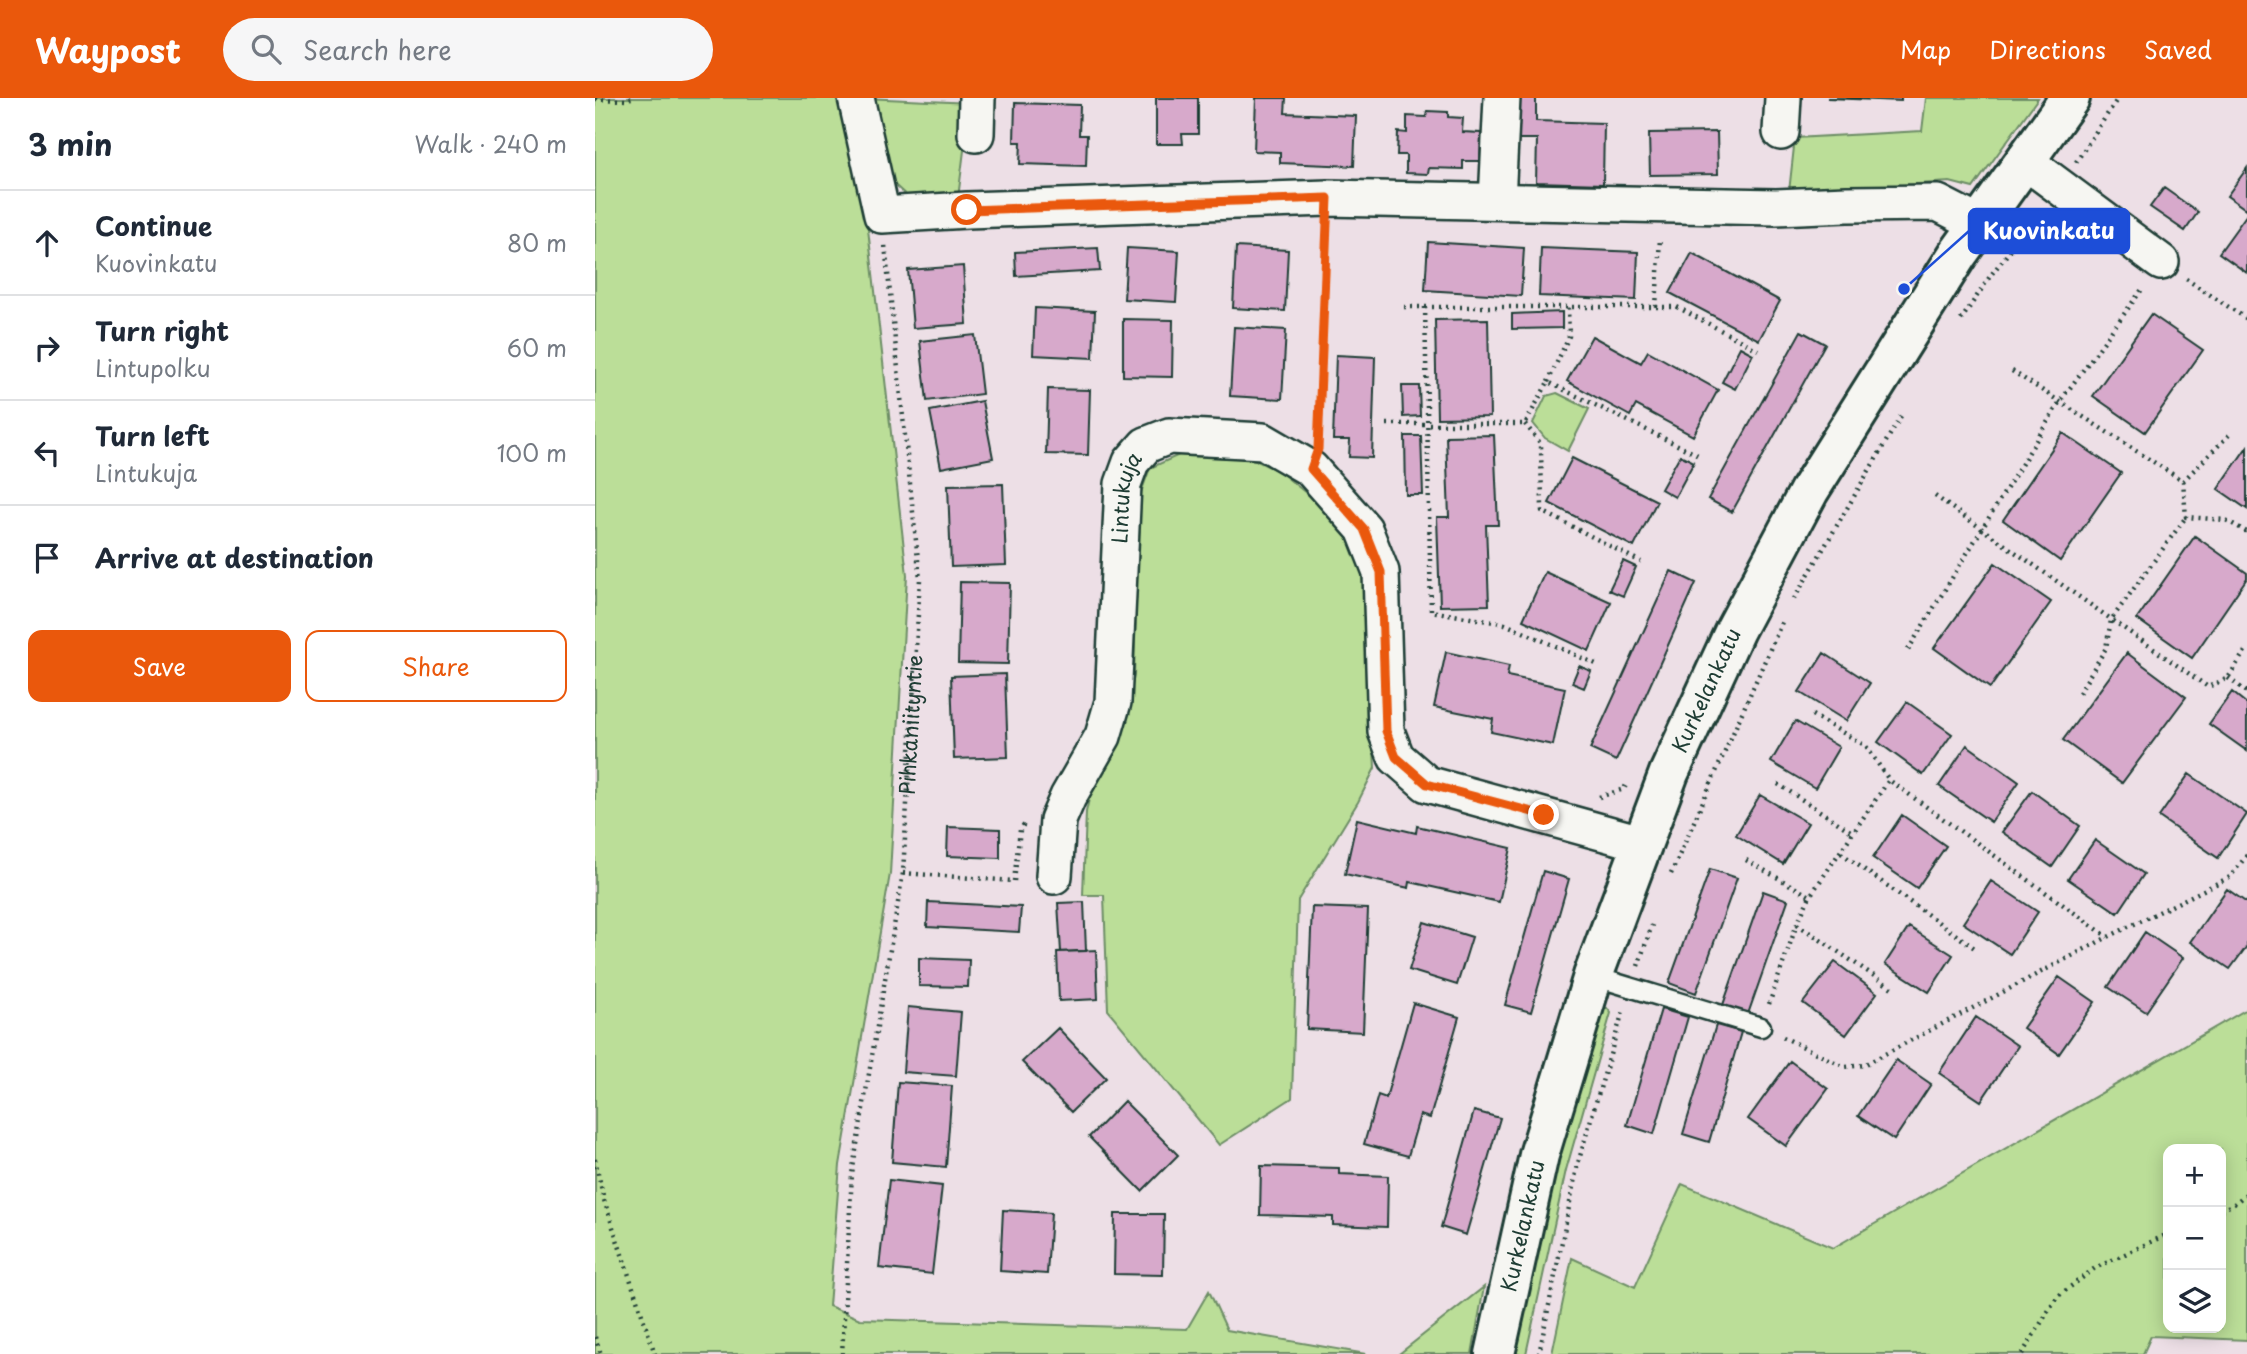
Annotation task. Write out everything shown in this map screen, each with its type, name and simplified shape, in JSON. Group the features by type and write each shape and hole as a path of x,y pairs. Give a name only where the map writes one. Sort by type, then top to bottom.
{"street":[{"path":"856,98 882,215 1328,198 1776,207 1938,204 1979,224"},
{"path":"976,134 977,98"},
{"path":"1497,201 1502,98"},
{"path":"1781,132 1783,98"},
{"name":"Kurkelankatu","path":"1495,1354 1539,1156 1593,976 1669,773 1735,630 1808,491 1979,224 2070,98"},
{"path":"2025,161 2161,262"},
{"name":"Lintukuja","path":"1053,876 1058,820 1068,796 1103,736 1113,702 1123,484 1131,462 1146,445 1169,436 1263,441 1311,469 1364,529 1381,572 1386,731 1396,757 1427,784 1641,843"}],"lane":[{"path":"1593,976 1761,1027"}],"path":[{"path":"595,99 631,98"},
{"path":"1954,331 1991,275 2059,188 2118,98"},
{"path":"1311,469 1318,449 1328,198"},
{"name":"Pihkaniityntie","path":"842,1354 852,1174 903,873 920,579 882,215"},
{"path":"1656,307 1660,233"},
{"path":"1908,650 2059,403 2161,262 2247,319"},
{"path":"1404,307 1677,307 1758,349"},
{"path":"1425,307 1431,611 1505,624 1596,664"},
{"path":"1525,424 1569,336 1568,307"},
{"path":"2012,371 2183,481"},
{"path":"1548,382 1700,456"},
{"path":"1792,603 1904,411"},
{"path":"1387,424 1525,424"},
{"path":"1525,424 1541,444 1542,511 1641,562"},
{"path":"2079,693 2106,648 2111,620 2186,517 2183,481 2232,432"},
{"path":"1935,496 2208,687 2228,678 2247,648"},
{"path":"2186,517 2226,520 2247,532"},
{"path":"1670,877 1785,615"},
{"path":"2228,678 2247,692"},
{"path":"1812,715 1866,746 1889,780 2108,937"},
{"path":"1596,798 1624,789 1629,778"},
{"path":"1889,780 1810,896 1797,924 1761,1027 1845,1067 1864,1065 2229,877 2247,855"},
{"path":"1778,784 1852,832"},
{"path":"1014,881 1020,830 1027,819"},
{"path":"1841,853 1976,949"},
{"path":"1746,860 1810,896"},
{"path":"903,873 1014,881 1053,876"},
{"path":"1539,1354 1578,1163 1630,987 1656,914"},
{"path":"1797,924 1892,988"},
{"path":"595,1159 604,1199 655,1354"},
{"path":"2226,1208 2247,1193"},
{"path":"2022,1354 2057,1297 2095,1268 2163,1236"},
{"path":"595,1337 601,1354"}],"green space":[{"path":"595,98 840,98 867,220 907,575 890,874 840,1165 829,1306 860,1319 1187,1329 1209,1291 1227,1330 1366,1354 595,1354"},
{"path":"865,98 970,103 958,198 909,198 886,177"},
{"path":"1926,98 2038,98 1973,188 1950,182 1789,192 1795,138 1922,131"},
{"path":"1557,393 1589,409 1568,451 1545,438 1533,423 1546,396"},
{"path":"1179,455 1245,455 1280,472 1327,510 1360,555 1367,613 1375,768 1358,802 1298,900 1292,1098 1219,1145 1108,1010 1104,895 1083,895 1086,812 1092,786 1121,735 1134,676 1139,498 1150,468"},
{"path":"1607,1008 1611,1013 1566,1170 1526,1354 1514,1354 1556,1168 1600,1010"},
{"path":"2247,1009 2247,1340 2151,1336 2143,1354 1552,1354 1572,1258 1635,1287 1682,1184 1833,1248"},
{"path":"1484,1287 1472,1354 1399,1354"}],"building":[{"path":"1156,98 1198,98 1198,134 1182,134 1183,144 1156,144"},
{"path":"1256,98 1286,98 1285,113 1356,116 1354,166 1280,163 1280,152 1254,151"},
{"path":"1517,98 1536,98 1536,121 1604,123 1603,184 1536,182 1537,139 1516,139"},
{"path":"1827,98 1901,98 1901,101"},
{"path":"1015,103 1080,105 1079,135 1087,135 1086,166 1020,164 1021,142 1014,142"},
{"path":"1427,111 1448,112 1448,117 1463,118 1462,132 1481,133 1480,161 1463,161 1463,169 1429,168 1428,174 1406,173 1406,155 1397,155 1398,132 1407,133 1407,116 1426,117"},
{"path":"1717,132 1718,174 1650,175 1649,133"},
{"path":"2247,168 2247,210 2227,196"},
{"path":"2164,188 2198,212 2185,231 2150,207"},
{"path":"2247,214 2247,273 2219,253"},
{"path":"1428,242 1524,248 1521,296 1425,290"},
{"path":"1236,247 1288,250 1285,311 1233,308"},
{"path":"1098,248 1100,271 1016,276 1015,252"},
{"path":"1127,248 1179,251 1176,302 1124,299"},
{"path":"1541,248 1638,252 1636,300 1539,296"},
{"path":"1692,253 1780,301 1759,340 1670,293"},
{"path":"963,266 967,324 913,328 908,270"},
{"path":"1035,308 1095,311 1093,358 1033,355"},
{"path":"1562,312 1562,328 1512,329 1512,314"},
{"path":"2151,314 2203,350 2145,432 2093,396"},
{"path":"1123,319 1173,320 1172,377 1123,376"},
{"path":"1488,319 1490,417 1437,418 1435,320"},
{"path":"1234,327 1286,330 1282,399 1230,396"},
{"path":"1801,331 1825,344 1732,512 1708,499"},
{"path":"975,335 982,394 927,401 920,341"},
{"path":"1592,336 1641,363 1648,351 1718,390 1693,436 1636,405 1630,416 1567,381"},
{"path":"1740,347 1753,354 1735,389 1722,382"},
{"path":"1336,355 1375,357 1372,458 1349,457 1350,440 1333,440"},
{"path":"1402,386 1419,386 1420,416 1403,417"},
{"path":"1048,389 1090,390 1088,455 1046,454"},
{"path":"982,401 993,458 941,468 930,411"},
{"path":"2063,433 2121,473 2060,561 2003,520"},
{"path":"1494,435 1498,525 1486,525 1489,605 1440,606 1437,517 1449,517 1446,436"},
{"path":"1405,436 1421,436 1423,495 1406,495"},
{"path":"2247,447 2247,509 2218,489"},
{"path":"1680,455 1694,462 1675,497 1661,489"},
{"path":"1572,458 1657,501 1634,547 1549,503"},
{"path":"1003,484 1006,565 951,567 948,485"},
{"path":"2195,536 2247,573 2247,578 2192,658 2137,619"},
{"path":"1623,561 1636,567 1623,596 1609,590"},
{"path":"1995,563 2051,602 1990,688 1934,648"},
{"path":"1671,571 1696,583 1616,761 1590,749"},
{"path":"1545,572 1611,602 1589,651 1523,620"},
{"path":"960,582 1010,583 1008,664 958,663"},
{"path":"1446,652 1509,666 1507,676 1565,688 1553,745 1491,732 1493,719 1434,707"},
{"path":"1824,653 1870,683 1846,721 1799,692"},
{"path":"2127,653 2186,697 2122,783 2063,740"},
{"path":"1579,666 1591,671 1584,688 1572,683"},
{"path":"1005,674 1008,757 954,759 951,676"},
{"path":"2232,692 2247,704 2247,751 2209,724"},
{"path":"1907,702 1952,734 1923,775 1878,742"},
{"path":"1795,721 1839,747 1815,788 1771,762"},
{"path":"1967,745 2019,782 1991,822 1939,786"},
{"path":"2189,774 2247,814 2218,858 2159,817"},
{"path":"2032,791 2080,826 2052,867 2002,832"},
{"path":"1760,795 1808,823 1783,864 1736,835"},
{"path":"1902,815 1946,846 1917,888 1873,858"},
{"path":"1357,819 1416,833 1417,826 1511,848 1499,902 1410,882 1409,888 1345,874"},
{"path":"948,827 1000,829 1000,858 947,856"},
{"path":"2095,840 2144,874 2118,913 2068,879"},
{"path":"1710,869 1737,878 1696,993 1669,983"},
{"path":"1543,871 1569,879 1531,1012 1505,1005"},
{"path":"1991,881 2038,912 2010,954 1963,923"},
{"path":"2227,889 2247,903 2247,946 2230,969 2190,942"},
{"path":"1763,891 1788,900 1748,1014 1723,1005"},
{"path":"928,902 1021,907 1019,932 927,927"},
{"path":"1084,902 1086,951 1061,952 1058,903"},
{"path":"1312,907 1368,909 1363,1032 1307,1029"},
{"path":"1424,922 1472,937 1457,985 1409,970"},
{"path":"1909,927 1953,955 1929,992 1885,964"},
{"path":"2145,932 2183,958 2146,1012 2108,987"},
{"path":"1096,950 1098,999 1059,1001 1057,952"},
{"path":"919,958 969,960 968,987 919,986"},
{"path":"1835,962 1877,993 1846,1035 1803,1003"},
{"path":"2059,977 2095,1002 2059,1054 2023,1028"},
{"path":"1413,1003 1459,1017 1430,1118 1420,1115 1408,1156 1364,1144 1378,1095 1386,1098"},
{"path":"908,1007 961,1012 956,1076 903,1072"},
{"path":"1661,1009 1688,1017 1654,1134 1627,1125"},
{"path":"1976,1017 2018,1046 1981,1101 1939,1073"},
{"path":"1716,1025 1741,1032 1709,1142 1683,1134"},
{"path":"1058,1028 1106,1078 1071,1112 1022,1062"},
{"path":"1896,1060 1931,1084 1894,1140 1858,1116"},
{"path":"1790,1061 1828,1089 1786,1146 1748,1119"},
{"path":"898,1082 952,1086 946,1167 892,1162"},
{"path":"1124,1101 1178,1155 1142,1191 1089,1137"},
{"path":"1474,1111 1500,1118 1466,1235 1441,1227"},
{"path":"1261,1166 1339,1168 1339,1174 1388,1176 1387,1227 1333,1225 1333,1217 1260,1215"},
{"path":"889,1180 942,1186 932,1274 879,1268"},
{"path":"1003,1210 1051,1213 1047,1274 1000,1271"},
{"path":"1115,1214 1164,1214 1163,1275 1114,1274"}],"place":[{"name":"Kuovinkatu","path":"1904,289"}],"route":[{"path":"967,210 1328,198 1318,449 1311,469 1364,529 1381,572 1386,731 1396,757 1427,784 1544,815"}]}
